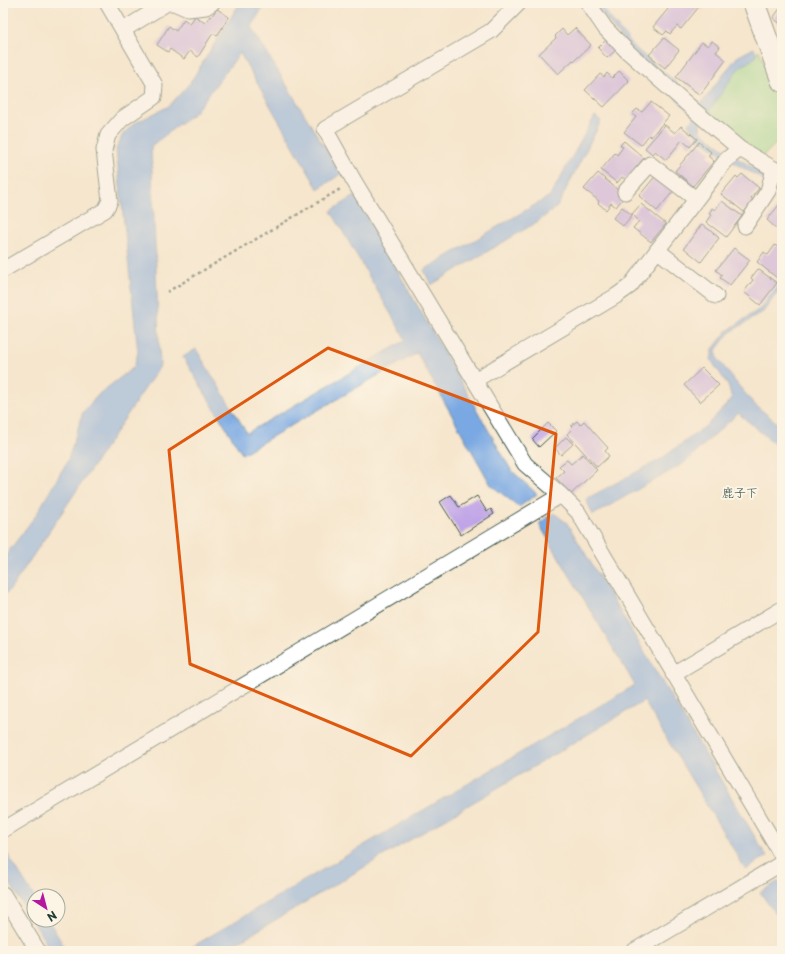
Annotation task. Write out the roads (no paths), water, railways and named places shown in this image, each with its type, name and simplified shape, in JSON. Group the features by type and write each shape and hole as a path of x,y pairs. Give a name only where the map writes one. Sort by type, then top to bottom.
{"main road":[{"path":"754,3 782,81"}],"street":[{"path":"3,270 105,210 110,201 104,150 108,135 122,119 154,97 155,85 107,3"},
{"path":"123,30 167,3 174,3 188,9 206,7 212,3"},
{"path":"519,3 490,31 325,129 354,181 525,464 561,494 578,512 782,856"},
{"path":"588,3 606,28 628,52 700,115 734,154 776,172 768,191 745,226"},
{"path":"474,380 616,296 630,286 696,199 734,154"},
{"path":"625,192 650,164 696,199"},
{"path":"657,250 716,296"},
{"path":"3,830 561,494"},
{"path":"673,674 782,609"},
{"path":"634,951 782,863"},
{"path":"3,894 38,951"}],"water":[{"path":"240,3 266,3 251,27 341,174 318,189 240,53 195,112 151,146 160,366 10,590 3,595 3,559 36,515 68,460 83,412 99,394 134,367 138,352 116,149 123,134 133,124 169,106 190,83"},
{"path":"594,3 600,3 613,22 634,47 701,104 737,57 754,48 757,56 738,69 710,110 702,116 700,121 701,132 740,160 766,174 782,189 782,197 761,178 736,164 700,139 688,124 695,118 630,50"},
{"path":"595,116 601,121 557,207 537,222 431,285 424,270 550,196"},
{"path":"355,196 511,470 537,494 519,507 491,485 417,353 242,454 183,357 196,349 247,433 406,340 331,211"},
{"path":"782,280 782,286 763,312 729,333 716,350 718,359 754,404 782,427 782,450 738,413 684,463 593,515 586,499 661,459 706,426 732,399 728,385 711,360 713,349 727,331 761,308"},
{"path":"554,513 567,523 767,857 756,862 746,870 644,701 223,951 185,951 635,685 539,524"},
{"path":"3,847 28,888 26,888 26,910 3,872"},
{"path":"779,881 782,885 782,924 760,892"},
{"path":"37,928 53,928 67,951 51,951"}],"district":[{"name":"鹿子下","path":"740,493"}]}
